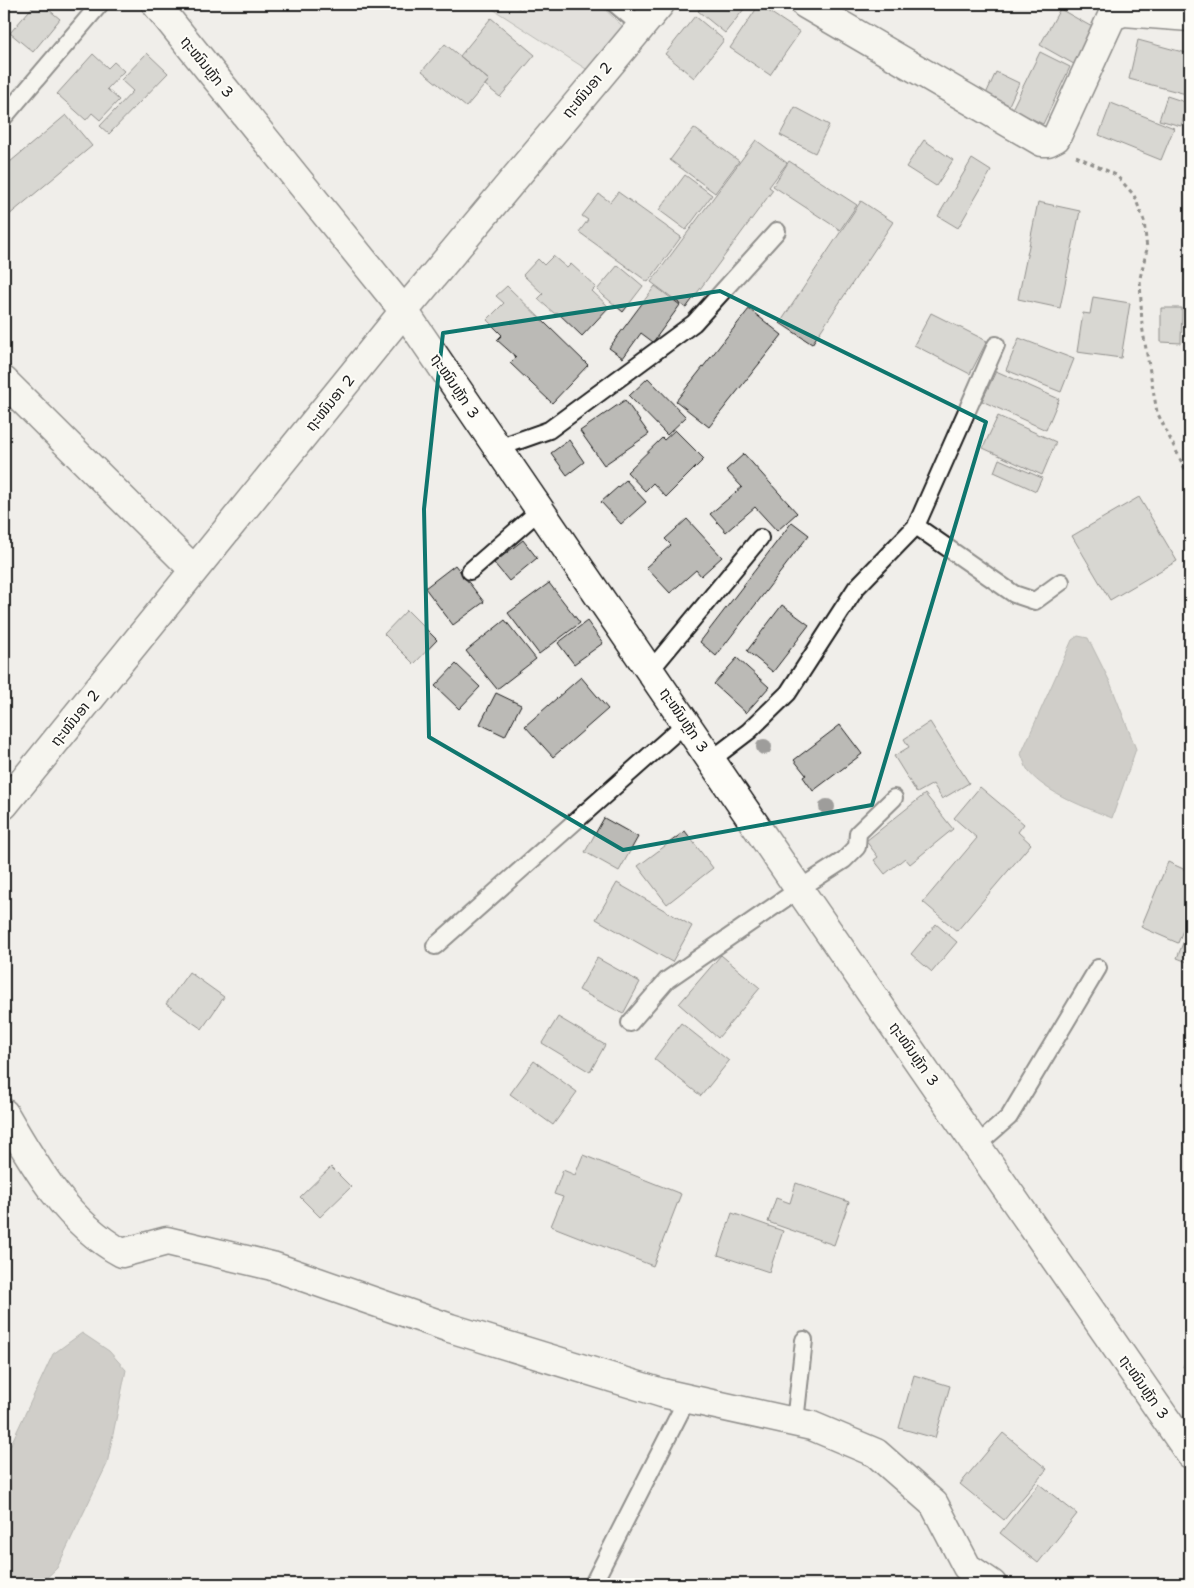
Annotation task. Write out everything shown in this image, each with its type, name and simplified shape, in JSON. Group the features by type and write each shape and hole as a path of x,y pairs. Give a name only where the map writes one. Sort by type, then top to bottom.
{"street":[{"name":"ຖະໜົນຫຼັກ 3","path":"156,4 404,311 799,889 1190,1454"},
{"name":"ຖະໜົນອາ 2","path":"4,805 404,311 660,4"},
{"path":"805,4 1042,142 1048,142 1056,138 1112,16 1124,12 1190,17"},
{"path":"4,381 194,570"},
{"path":"4,1113 52,1190 88,1230 122,1253 167,1241 272,1266 450,1328 662,1393 812,1426 876,1453 934,1504 967,1567 992,1584"}],"lane":[{"path":"4,117 100,4"},
{"path":"615,4 641,26"},
{"path":"498,448 550,430 694,323 777,231"},
{"path":"711,760 749,731 788,692 856,588 916,526 996,345"},
{"path":"470,571 540,510"},
{"path":"916,526 1014,594 1035,601 1061,582"},
{"path":"650,671 760,538"},
{"path":"435,946 686,723"},
{"path":"630,1023 666,980 844,860 856,847 858,833 894,798"},
{"path":"977,1145 1009,1117 1098,968"},
{"path":"794,1422 804,1340"},
{"path":"593,1584 687,1399"}],"path":[{"path":"1048,142 1116,176 1134,195 1144,221 1147,249 1140,278 1142,326 1157,412 1186,471"}],"highlighted area":[{"path":"720,291 986,422 872,805 623,850 429,737 424,509 443,333"}],"shaded area":[{"path":"485,4 512,4 521,10 526,4 535,4 538,7 541,4 599,4 631,34 597,76"},
{"path":"1078,636 1088,638 1110,682 1136,749 1112,818 1067,799 1036,780 1026,768 1021,754 1072,640"},
{"path":"82,1333 109,1351 126,1370 107,1464 57,1568 40,1584 4,1584 4,1459 53,1354"}],"building":[{"path":"35,4 42,4 60,19 33,52 10,33"},
{"path":"704,4 748,4 725,33 698,11"},
{"path":"759,5 800,32 770,75 730,48"},
{"path":"1060,9 1101,32 1081,68 1040,45"},
{"path":"695,16 724,40 694,78 665,54"},
{"path":"491,18 535,55 500,97 485,85 489,80 460,56"},
{"path":"1138,40 1190,54 1190,78 1186,94 1129,79"},
{"path":"445,44 489,80 466,107 422,71"},
{"path":"1040,52 1070,67 1043,124 1012,109"},
{"path":"147,53 168,73 109,134 100,126 133,91 121,80"},
{"path":"93,54 108,68 114,62 124,71 107,89 119,100 100,120 92,113 86,120 57,94"},
{"path":"996,72 1019,83 1009,105 986,94"},
{"path":"1167,96 1188,103 1181,126 1159,120"},
{"path":"1111,103 1174,128 1161,160 1099,135"},
{"path":"795,107 829,125 815,153 780,135"},
{"path":"66,115 92,146 8,216 4,211 4,167"},
{"path":"694,128 739,161 715,193 670,160"},
{"path":"756,140 787,163 769,187 773,190 686,308 651,282"},
{"path":"924,140 953,160 936,186 906,167"},
{"path":"972,159 991,171 958,228 938,216"},
{"path":"789,161 857,205 840,230 773,186"},
{"path":"685,175 712,195 686,230 659,210"},
{"path":"618,192 681,237 648,282 579,232 588,220 582,216 599,194 610,202"},
{"path":"861,201 893,222 812,344 780,323"},
{"path":"1038,202 1080,211 1060,308 1018,299"},
{"path":"553,256 567,268 571,264 596,287 592,291 609,307 582,336 557,312 555,314 538,299 543,294 523,275 538,259 544,265"},
{"path":"618,265 643,286 623,312 597,290"},
{"path":"507,286 588,365 552,403 510,363 516,357 497,340 502,335 487,320 504,303 496,296"},
{"path":"655,286 680,305 653,342 641,333 623,358 609,348"},
{"path":"1093,297 1130,303 1121,358 1077,352 1083,313 1090,314"},
{"path":"1161,308 1182,308 1181,343 1161,342"},
{"path":"749,309 782,335 709,427 676,401"},
{"path":"931,313 987,341 970,374 914,345"},
{"path":"1019,338 1074,359 1061,392 1006,370"},
{"path":"996,371 1059,399 1046,430 982,401"},
{"path":"648,378 686,417 667,435 629,396"},
{"path":"625,400 649,434 604,465 580,431"},
{"path":"998,416 1056,442 1042,475 983,448"},
{"path":"675,430 704,459 666,497 653,483 645,491 627,472 662,438 664,440"},
{"path":"569,440 584,462 567,475 551,453"},
{"path":"744,454 797,513 777,531 755,507 726,532 710,514 742,487 726,470"},
{"path":"999,459 1042,478 1036,491 994,472"},
{"path":"626,480 646,502 621,524 601,502"},
{"path":"1139,497 1177,561 1110,600 1072,536"},
{"path":"687,519 722,557 701,576 696,570 670,593 646,567 671,545 665,539"},
{"path":"792,522 809,535 716,656 700,642"},
{"path":"523,540 537,558 509,581 494,563"},
{"path":"455,565 484,602 453,625 425,588"},
{"path":"549,583 580,623 539,654 508,613"},
{"path":"782,605 809,625 773,672 747,651"},
{"path":"407,610 437,640 414,664 384,634"},
{"path":"505,620 536,659 497,689 466,651"},
{"path":"587,621 603,643 574,664 558,643"},
{"path":"737,658 769,687 746,713 714,684"},
{"path":"456,664 480,687 459,709 435,686"},
{"path":"581,677 608,709 553,757 525,726"},
{"path":"496,693 521,705 505,736 480,724"},
{"path":"930,722 969,783 942,799 933,784 917,793 894,756 909,747 904,739"},
{"path":"840,725 862,754 813,791 803,777 806,775 794,760"},
{"path":"980,787 1024,824 1018,832 1031,844 957,931 923,902 977,838 954,818"},
{"path":"925,794 953,829 910,864 905,858 885,874 874,860 878,857 866,841"},
{"path":"604,818 638,837 619,871 585,852"},
{"path":"685,831 713,868 667,904 638,866"},
{"path":"1168,862 1190,872 1190,912 1178,943 1141,927"},
{"path":"617,883 692,926 672,962 596,919"},
{"path":"936,924 957,942 932,972 911,954"},
{"path":"1187,933 1190,935 1190,963 1177,958"},
{"path":"721,955 760,988 718,1038 679,1004"},
{"path":"597,958 640,982 623,1014 579,990"},
{"path":"189,972 224,997 202,1029 166,1004"},
{"path":"558,1017 605,1045 590,1072 542,1043"},
{"path":"681,1023 729,1061 701,1096 654,1059"},
{"path":"534,1061 577,1092 553,1125 510,1094"},
{"path":"583,1155 681,1194 653,1266 551,1226 563,1197 554,1194 563,1170 575,1175"},
{"path":"331,1167 351,1187 320,1217 300,1197"},
{"path":"796,1183 849,1202 834,1245 768,1222 776,1198 790,1203"},
{"path":"732,1213 783,1231 769,1272 718,1255"},
{"path":"1190,1349 1190,1370 1183,1367"},
{"path":"914,1375 950,1386 935,1438 899,1428"},
{"path":"1003,1433 1047,1469 1004,1520 960,1484"},
{"path":"1039,1484 1077,1514 1038,1563 1000,1533"}]}
